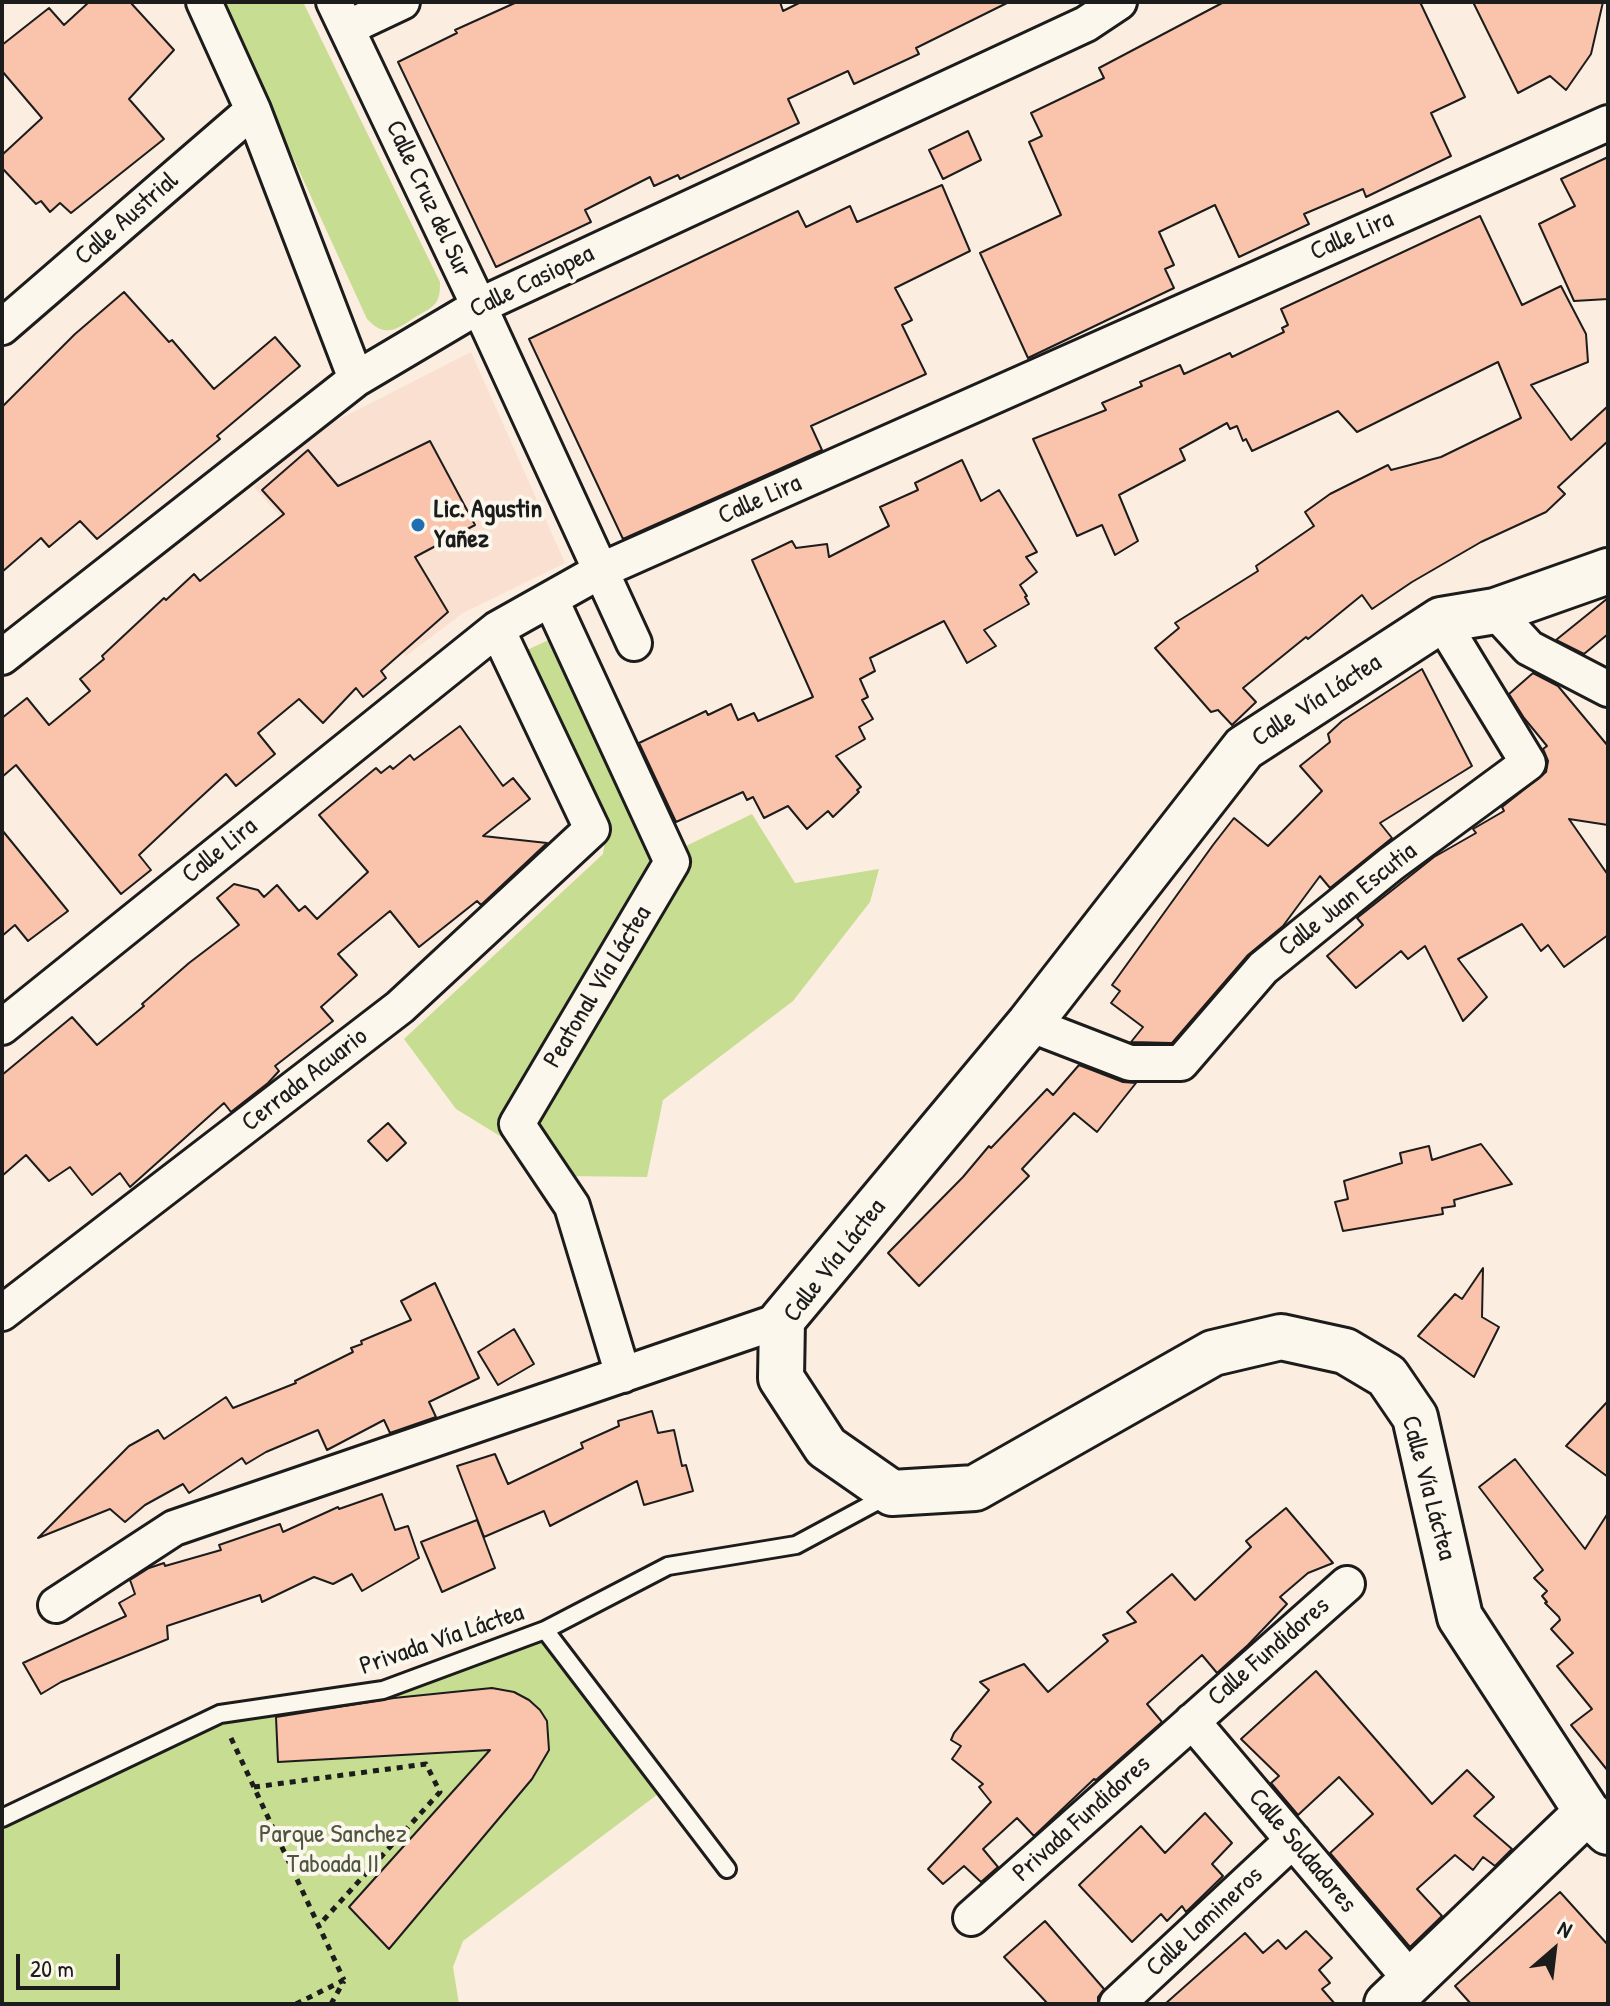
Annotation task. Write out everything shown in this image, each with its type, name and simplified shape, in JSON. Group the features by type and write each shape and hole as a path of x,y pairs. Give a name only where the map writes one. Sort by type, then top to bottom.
{"street":[{"path":"204,2 253,110 356,379"},
{"path":"341,15 402,2"},
{"name":"Calle Casiopea","path":"2,657 356,379 479,306 1081,13 1119,2"},
{"name":"Calle Cruz del Sur","path":"341,15 634,643"},
{"name":"Calle Austrial","path":"2,327 253,110"},
{"name":"Calle Lira","path":"2,1027 497,629 602,570 1608,123"},
{"name":"Calle Vía Láctea","path":"1598,1822 1460,1617 1415,1417 1387,1376 1345,1351 1281,1337 1213,1353 975,1488 892,1493 826,1447 781,1378 782,1320 1029,1024 1244,748 1441,620 1495,611 1608,571"},
{"name":"Peatonal Vía Láctea","path":"551,600 672,862 517,1124 572,1206 623,1375"},
{"path":"1495,611 1529,648 1608,689"},
{"name":"Calle Juan Escutia","path":"1029,1024 1130,1063 1181,1063 1263,968 1391,864 1528,763 1441,620"},
{"name":"Cerrada Acuario","path":"2,1313 400,1007 592,829 497,629"},
{"path":"56,1605 174,1528 782,1320"},
{"name":"Calle Fundidores","path":"1192,1721 1347,1584"},
{"name":"Calle Soldadores","path":"1192,1721 1293,1840 1399,1993 1598,1822"},
{"name":"Privada Fundidores","path":"971,1918 1192,1721"},
{"name":"Calle Lamineros","path":"1117,2004 1293,1840"}],"lane":[{"name":"Privada Vía Láctea","path":"2,1818 220,1714 383,1690 545,1630 668,1566 796,1545 892,1493"},
{"path":"545,1630 727,1869"}],"path":[{"path":"220,1714 344,1980"},
{"path":"254,1787 426,1764 440,1792 319,1925"},
{"path":"296,2004 344,1980"},
{"path":"331,2004 344,1980"}],"shaded area":[{"name":"Lic. Agustin Yañez","path":"471,352 565,563 463,613 406,656 254,487 326,426"}],"green space":[{"path":"222,2 303,2 440,282 438,299 428,310 392,330 380,329 367,319"},
{"path":"553,638 651,833 650,862 500,1136 456,1109 404,1039 603,854 607,829 527,650"},
{"path":"752,814 795,883 879,869 870,902 793,1001 663,1100 647,1177 566,1176 533,1129 691,855 686,846"},
{"name":"Parque Sanchez Taboada II","path":"545,1630 666,1788 463,1941 453,1967 459,2004 2,2004 2,1813 226,1704 383,1690"}],"building":[{"path":"89,2 130,2 174,50 129,99 164,139 71,213 60,203 50,212 41,201 36,204 2,168 2,155 42,118 2,71 2,45 49,8 64,25"},
{"path":"517,2 780,2 783,11 801,2 1009,2 916,48 919,54 854,84 848,71 788,99 799,123 680,179 678,175 654,186 650,177 585,210 591,222 496,267 398,62 457,33 455,30"},
{"path":"1224,2 1420,2 1465,97 1431,113 1451,156 1366,197 1363,189 1304,214 1309,224 1239,257 1215,205 1159,232 1174,265 1165,269 1174,288 1028,358 980,253 1061,215 1029,142 1042,136 1031,113 1104,78 1099,68"},
{"path":"1473,2 1603,2 1591,54 1566,90 1550,76 1518,93"},
{"path":"968,131 981,160 943,179 929,150"},
{"path":"1608,157 1608,299 1574,301 1539,224 1575,206 1561,179"},
{"path":"942,185 970,251 895,288 912,320 902,325 926,374 811,426 822,450 623,539 529,339 798,211 806,227 850,206 857,222"},
{"path":"1480,216 1522,305 1561,286 1586,334 1588,362 1531,385 1571,440 1608,406 1608,441 1558,487 1565,494 1546,512 1481,542 1372,609 1362,595 1308,639 1306,637 1243,688 1256,702 1232,725 1218,710 1211,712 1155,648 1179,628 1175,623 1258,571 1256,566 1314,526 1305,512 1330,494 1388,465 1391,470 1441,457 1521,418 1498,362 1357,432 1338,411 1252,451 1246,439 1243,441 1237,426 1230,429 1227,423 1180,449 1185,460 1119,495 1138,541 1115,555 1102,525 1077,536 1033,439 1106,410 1102,403 1142,386 1140,382 1180,365 1184,374 1230,353 1232,357 1284,332 1282,328 1288,325 1281,309"},
{"path":"124,292 169,342 172,340 214,389 275,337 300,366 217,436 220,439 97,539 80,521 49,547 41,538 2,572 2,407 75,334"},
{"path":"430,441 475,525 415,557 448,612 381,671 386,678 363,697 356,688 323,723 299,699 258,733 275,754 236,786 226,774 139,855 151,870 121,894 16,765 2,777 2,718 27,698 49,725 90,691 80,679 164,598 166,600 194,574 200,581 284,514 262,490 308,450 338,486"},
{"path":"962,460 981,501 999,490 1037,552 1026,557 1037,572 1020,585 1029,604 984,630 996,646 967,663 944,621 870,658 875,671 860,679 868,697 862,700 873,719 859,727 865,739 836,756 861,787 833,817 828,811 807,829 788,806 764,818 753,797 747,800 743,792 676,822 639,743 706,711 708,715 731,704 738,720 754,713 758,721 813,697 752,560 792,541 796,548 827,544 829,557 889,526 880,507 918,490 915,483"},
{"path":"1608,598 1608,634 1584,654 1556,640"},
{"path":"1422,669 1472,766 1380,823 1392,838 1330,888 1320,876 1283,926 1248,955 1172,1043 1131,1042 1143,1027 1111,1003 1120,991 1112,985 1234,818 1268,846 1322,791 1300,766 1330,742 1328,734 1342,721"},
{"path":"1533,673 1558,686 1608,746 1608,825 1569,819 1608,875 1608,935 1564,967 1548,945 1541,951 1522,924 1458,959 1487,997 1463,1021 1425,946 1408,959 1401,951 1356,988 1327,956 1363,925 1357,918 1434,857 1476,833 1473,829 1504,811 1502,807 1546,772 1548,761 1543,749 1547,746 1509,694"},
{"path":"460,726 503,786 513,778 530,799 483,836 547,843 481,905 477,901 419,947 390,911 338,954 357,975 321,1007 333,1021 275,1066 279,1071 268,1083 231,1112 224,1103 130,1187 120,1173 92,1195 70,1167 49,1181 26,1155 2,1176 2,1075 72,1017 97,1045 189,963 239,925 217,898 234,884 258,890 264,897 277,885 299,911 305,906 317,919 368,872 319,815 376,768 381,773 390,766 393,769 410,755 414,760"},
{"path":"2,830 68,911 28,941 15,925 2,936"},
{"path":"1079,1065 1123,1082 1136,1083 1097,1132 1074,1113 1022,1169 1029,1176 919,1286 888,1253 989,1146 991,1148 1047,1089 1053,1095"},
{"path":"388,1123 406,1143 387,1161 368,1141"},
{"path":"1481,1144 1512,1184 1454,1200 1455,1206 1442,1208 1443,1214 1343,1231 1335,1202 1348,1199 1344,1181 1402,1163 1400,1153 1429,1146 1432,1160"},
{"path":"1483,1268 1482,1317 1499,1327 1474,1377 1418,1336 1455,1294 1462,1299"},
{"path":"435,1283 479,1378 429,1402 436,1417 390,1433 384,1420 327,1450 318,1430 246,1464 242,1458 189,1493 183,1484 145,1505 125,1522 110,1509 38,1538 129,1446 158,1430 164,1439 226,1397 233,1408 296,1383 353,1352 351,1348 362,1344 361,1341 411,1320 401,1301"},
{"path":"514,1329 534,1364 498,1385 478,1352"},
{"path":"1608,1401 1608,1477 1566,1446"},
{"path":"652,1411 658,1433 674,1430 682,1466 686,1465 693,1491 644,1505 637,1481 550,1526 544,1511 484,1537 457,1466 495,1454 508,1484 583,1448 581,1443 619,1426 618,1421"},
{"path":"1515,1459 1585,1549 1608,1513 1608,1771 1571,1725 1592,1709 1557,1666 1573,1653 1551,1629 1560,1620 1545,1603 1542,1596 1547,1591 1534,1578 1543,1570 1479,1487"},
{"path":"382,1494 395,1530 408,1526 419,1558 362,1591 352,1574 333,1584 314,1577 262,1602 260,1595 167,1626 168,1639 61,1682 41,1694 23,1663 126,1616 119,1603 135,1594 130,1580 149,1568 221,1550 219,1545 280,1524 283,1532 338,1507"},
{"path":"1286,1508 1333,1563 1308,1573 1280,1597 1287,1604 1217,1673 1202,1655 1147,1704 1162,1722 1094,1779 1034,1836 1017,1818 983,1849 998,1867 981,1882 964,1866 943,1884 928,1869 991,1802 979,1787 983,1784 952,1759 961,1746 951,1740 954,1733 989,1690 980,1682 1024,1664 1048,1692 1108,1641 1103,1635 1136,1622 1127,1612 1172,1574 1195,1600 1251,1547 1246,1541"},
{"path":"477,1520 495,1568 442,1592 421,1542"},
{"path":"1316,1671 1432,1804 1467,1770 1494,1797 1474,1816 1512,1849 1495,1866 1483,1857 1473,1870 1455,1855 1417,1889 1442,1916 1410,1947 1330,1853 1373,1814 1339,1777 1298,1815 1271,1783 1279,1776 1241,1739"},
{"path":"492,1688 514,1692 540,1710 547,1721 549,1750 532,1779 389,1949 349,1907 490,1750 278,1762 276,1717 394,1698"},
{"path":"1205,1813 1232,1843 1212,1864 1223,1876 1186,1912 1182,1906 1167,1921 1161,1914 1132,1942 1079,1885 1141,1826 1165,1853"},
{"path":"1560,1892 1608,1945 1608,2004 1471,2004 1455,1986"},
{"path":"1045,1921 1104,1989 1098,1997 1098,2004 1048,2004 1004,1957"},
{"path":"1306,1931 1332,1958 1319,1970 1330,1983 1322,1989 1335,2004 1165,2004 1245,1933 1263,1953 1278,1940 1286,1949"}],"place":[{"name":"Lic. Agustin Yañez","path":"418,525"}]}
